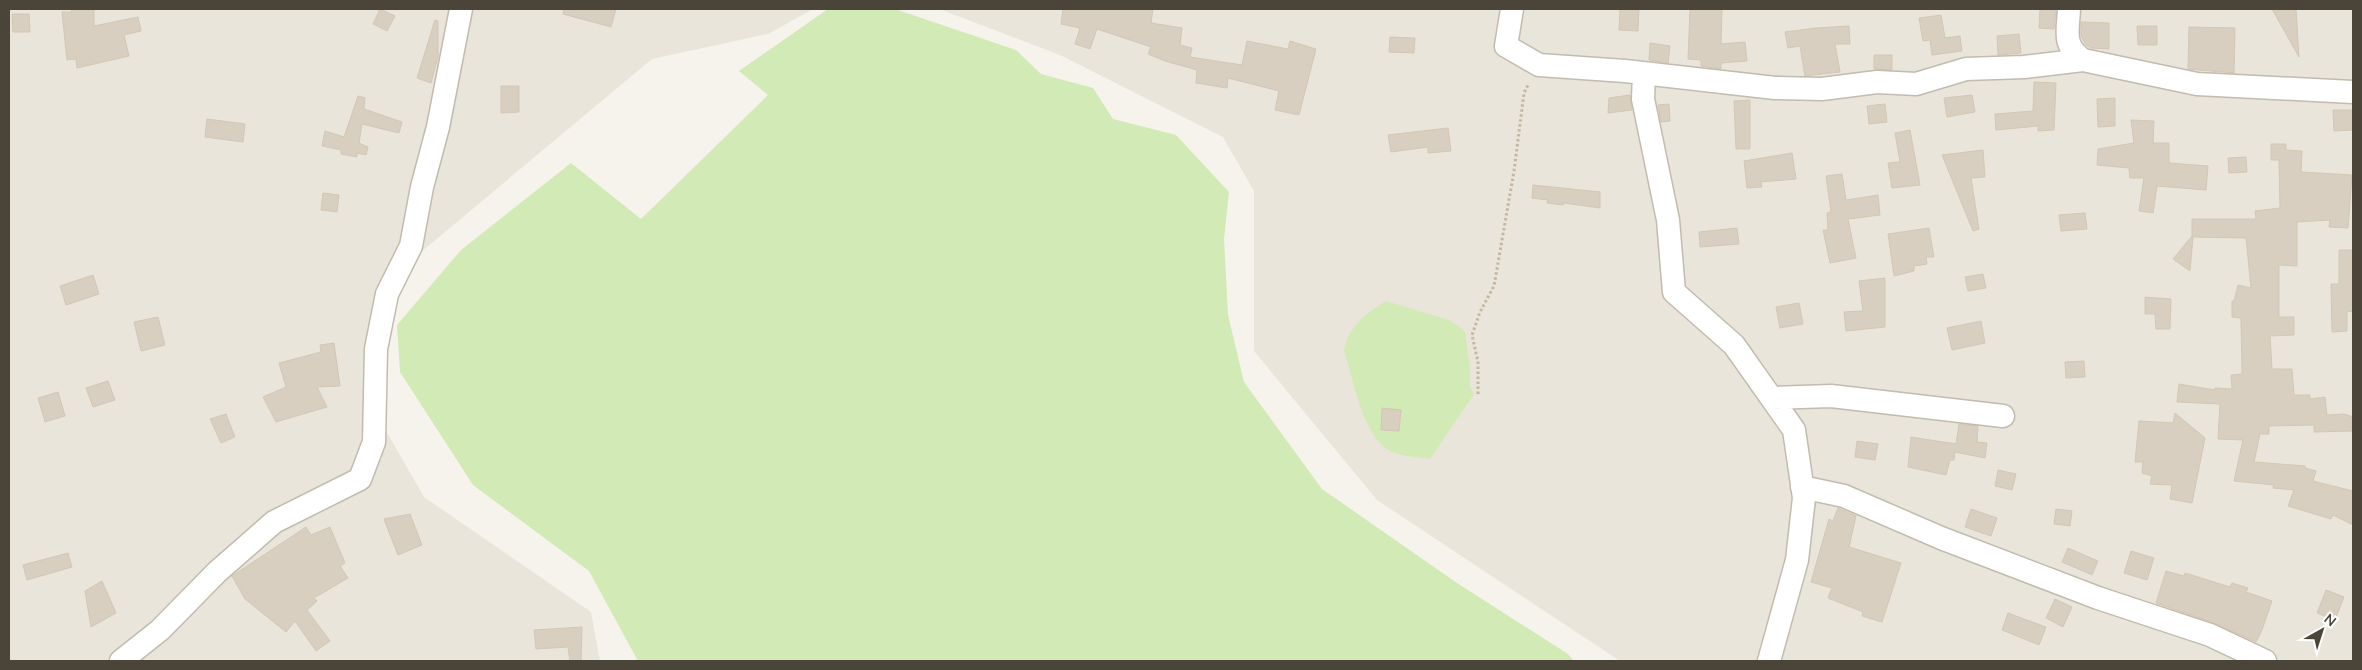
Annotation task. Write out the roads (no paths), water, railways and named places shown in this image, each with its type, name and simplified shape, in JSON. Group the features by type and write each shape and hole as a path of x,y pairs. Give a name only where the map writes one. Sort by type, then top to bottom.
{"street":[{"path":"120,661 160,630 217,572 274,522 360,479 374,442 376,349 387,294 411,246 422,187 438,127 461,9"},
{"path":"1512,9 1506,46 1539,65 1644,73 1775,88 1822,89 1876,82 1916,84 1966,69 2024,67 2083,60 2197,84 2353,92"},
{"path":"2069,9 2067,42 2071,52 2083,60"},
{"path":"1644,73 1643,99 1668,220 1674,292 1734,345 1794,430 1804,498 1797,560 1769,661"},
{"path":"1772,398 1831,396 2003,416"},
{"path":"1802,487 1844,496 1942,538 2098,598 2210,635 2265,661"}]}
